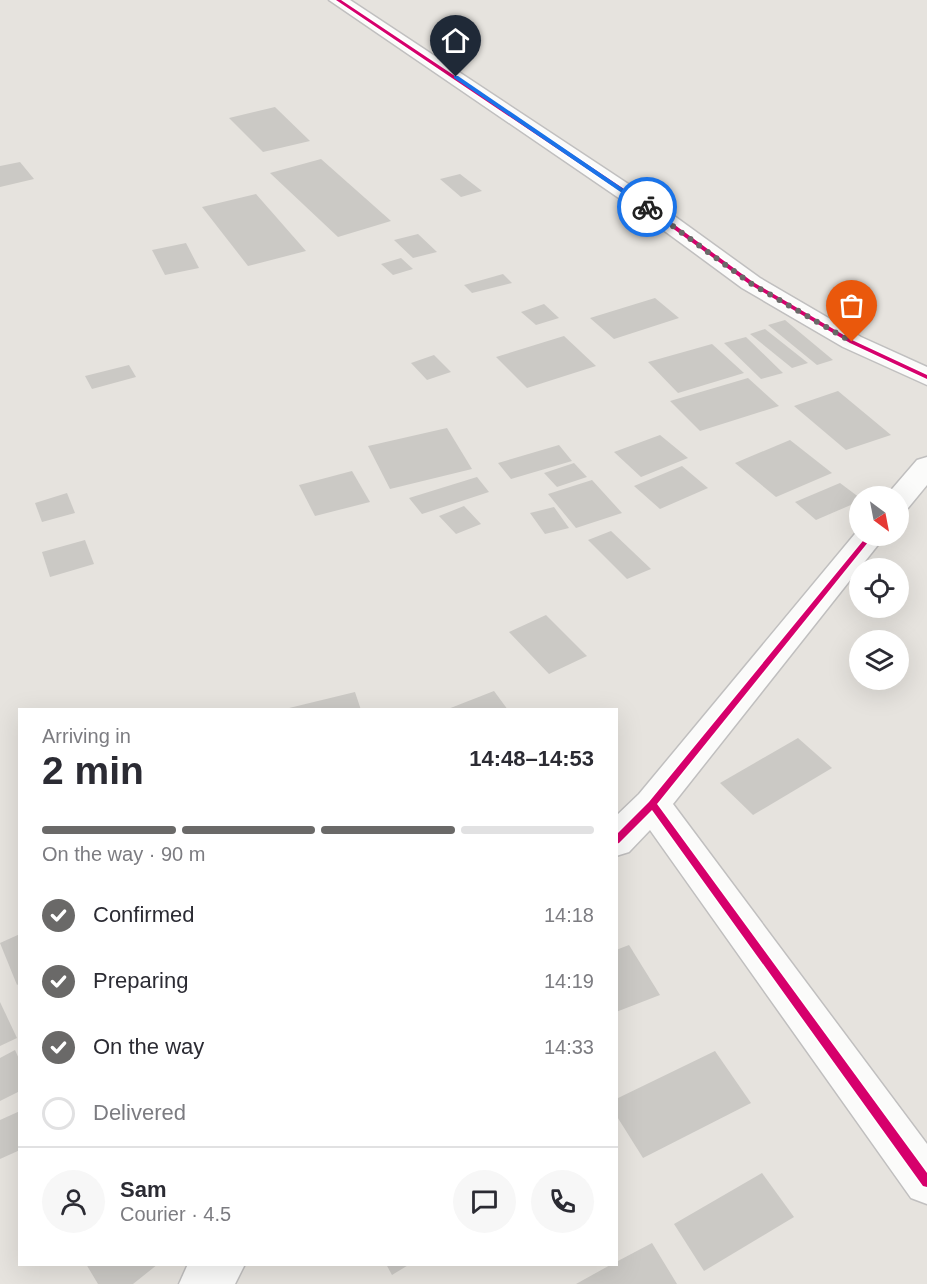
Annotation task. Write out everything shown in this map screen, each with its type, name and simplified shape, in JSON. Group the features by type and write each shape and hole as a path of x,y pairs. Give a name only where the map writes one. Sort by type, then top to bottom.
{"street":[{"path":"338,0 640,202 750,283 852,342 927,377"},
{"path":"909,488 927,466"},
{"path":"618,840 652,804 862,546"},
{"path":"652,804 927,1182"},
{"path":"203,1284 220,1266"}],"building":[{"path":"275,107 310,141 263,152 229,118"},
{"path":"321,159 391,221 338,237 270,173"},
{"path":"20,162 34,179 0,187 0,166"},
{"path":"460,174 482,191 461,197 440,179"},
{"path":"256,194 306,251 248,266 202,207"},
{"path":"418,234 437,252 413,258 394,240"},
{"path":"186,243 199,268 165,275 152,250"},
{"path":"401,258 413,269 393,275 381,264"},
{"path":"503,274 512,283 472,293 464,285"},
{"path":"655,298 679,318 614,339 590,318"},
{"path":"544,304 559,318 536,325 521,312"},
{"path":"785,320 833,360 817,365 768,325"},
{"path":"765,329 808,363 792,368 750,334"},
{"path":"564,336 596,366 527,388 496,357"},
{"path":"746,337 783,373 761,379 724,343"},
{"path":"712,344 744,373 678,393 648,362"},
{"path":"434,355 451,372 427,380 411,363"},
{"path":"129,365 136,377 92,389 85,376"},
{"path":"748,378 779,406 700,431 670,401"},
{"path":"838,391 891,435 846,450 794,406"},
{"path":"447,428 472,469 390,489 368,446"},
{"path":"660,435 688,458 641,477 614,452"},
{"path":"790,440 832,473 776,497 735,463"},
{"path":"559,445 572,461 511,479 498,463"},
{"path":"574,463 587,477 557,487 544,473"},
{"path":"682,466 708,488 660,509 634,486"},
{"path":"352,471 370,502 315,516 299,485"},
{"path":"477,477 489,492 422,514 409,498"},
{"path":"592,480 622,513 576,528 548,494"},
{"path":"840,483 849,490 849,506 816,520 795,502"},
{"path":"67,493 75,513 42,522 35,503"},
{"path":"464,506 481,524 456,534 439,516"},
{"path":"554,507 569,528 545,534 530,513"},
{"path":"611,531 651,569 627,579 588,540"},
{"path":"85,540 94,564 50,577 42,552"},
{"path":"546,615 587,656 549,674 509,632"},
{"path":"494,691 507,708 451,708"},
{"path":"355,692 360,708 289,708"},
{"path":"798,738 832,768 753,815 720,783"},
{"path":"18,935 17,985 0,943"},
{"path":"629,945 660,995 618,1011 618,949"},
{"path":"0,1002 17,1038 0,1046"},
{"path":"15,1050 18,1057 18,1092 0,1101 0,1058"},
{"path":"715,1051 751,1103 643,1158 618,1118 618,1098"},
{"path":"18,1112 18,1151 0,1159 0,1120"},
{"path":"762,1173 794,1217 704,1271 674,1224"},
{"path":"652,1243 677,1284 576,1284 608,1266 618,1266 618,1261"},
{"path":"87,1266 156,1266 133,1284 98,1284"},
{"path":"387,1266 407,1266 392,1275"}],"cycle path":[{"path":"338,0 640,202 751,283 852,342 927,377"},
{"path":"618,839 652,804 862,546"},
{"path":"652,804 927,1182"}],"way so far":[{"path":"647,207 750,283 852,342"}],"route":[{"path":"456,77 647,207"}]}
